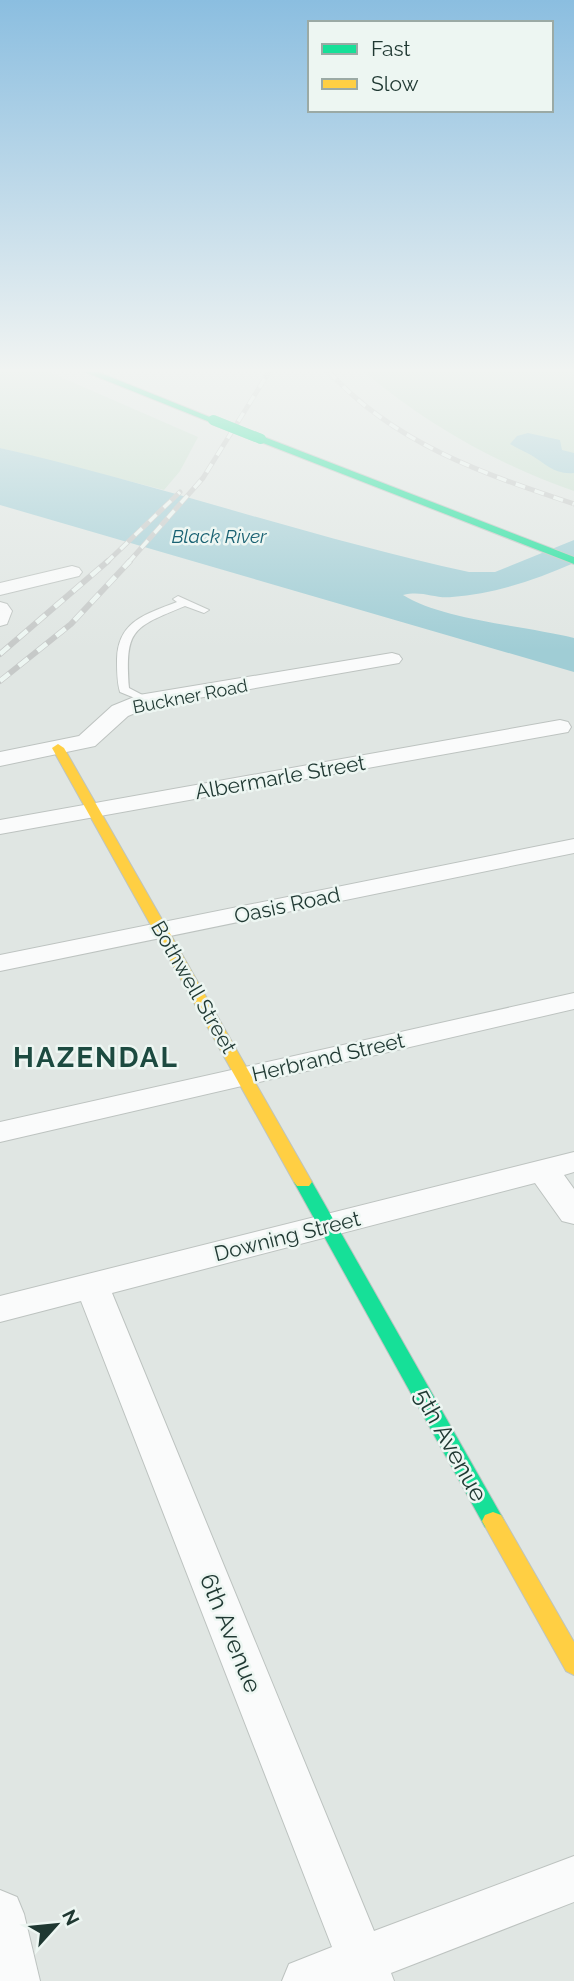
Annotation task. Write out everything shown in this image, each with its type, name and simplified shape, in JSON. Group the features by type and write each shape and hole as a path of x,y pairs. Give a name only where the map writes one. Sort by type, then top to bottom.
{"main road":[{"path":"327,464 574,561"},
{"name":"Bothwell Street","path":"58,748 329,1226"},
{"name":"5th Avenue","path":"329,1226 574,1664"}],"street":[{"path":"0,589 72,572"},
{"path":"0,608 0,620"},
{"name":"Buckner Road","path":"0,759 87,741 120,711 147,700 392,659"},
{"name":"Albermarle Street","path":"0,827 560,727"},
{"name":"Oasis Road","path":"0,963 574,846"},
{"name":"Herbrand Street","path":"0,1132 574,1001"},
{"path":"559,1166 574,1213"},
{"name":"Downing Street","path":"0,1309 559,1166"},
{"name":"6th Avenue","path":"92,1285 366,1971"},
{"path":"306,1981 366,1971 574,1879"},
{"path":"0,1914 16,1981"}],"lane":[{"path":"173,597 204,610"},
{"path":"147,700 124,690 122,642 130,628 185,602"}],"green space":[{"path":"64,464 183,464 164,490"},
{"path":"509,464 574,464 574,491 546,481"}],"water":[{"name":"Black River","path":"0,464 68,464 351,543 469,572 495,572 574,540 574,563 529,580 468,595 403,595 440,611 574,638 574,672 0,505"},
{"path":"574,464 574,473 556,471 546,465"}],"railway":[{"path":"128,563 203,478 211,464"},
{"path":"466,464 574,504"},
{"path":"106,563 180,492"},
{"path":"0,654 108,561"},
{"path":"0,681 71,624 130,561"}],"traffic: fast":[{"path":"326,464 574,561"},
{"path":"303,1182 493,1521"}],"traffic: slow":[{"path":"58,748 303,1182"},
{"path":"493,1521 574,1664"}],"district":[{"name":"HAZENDAL","path":"96,1057"}]}
